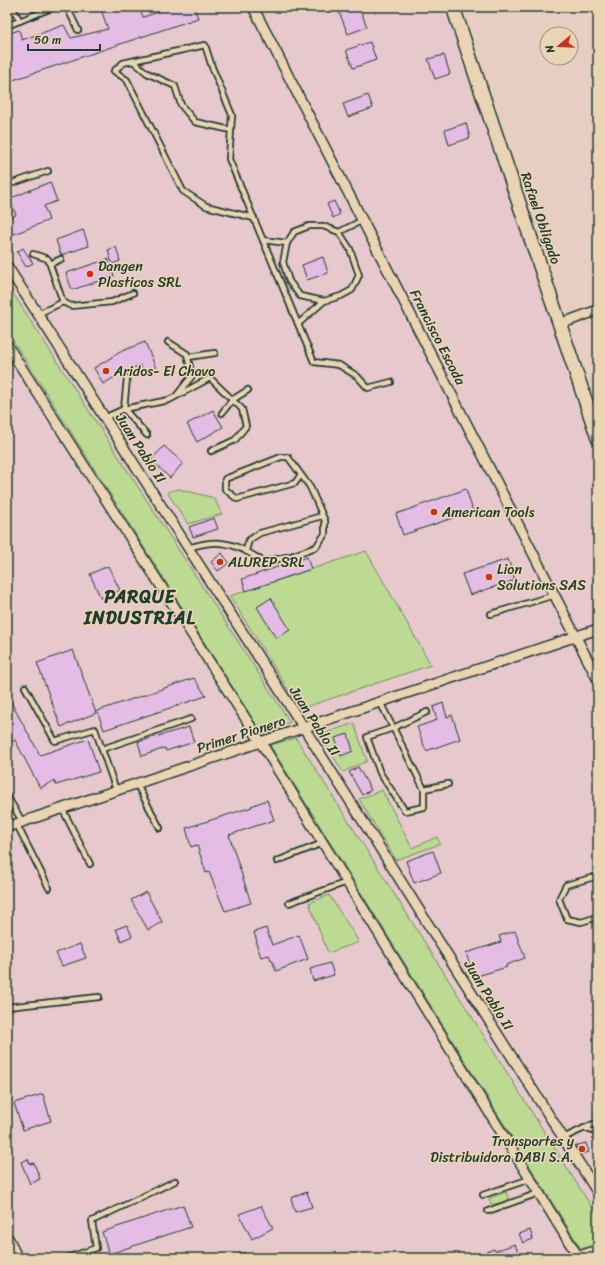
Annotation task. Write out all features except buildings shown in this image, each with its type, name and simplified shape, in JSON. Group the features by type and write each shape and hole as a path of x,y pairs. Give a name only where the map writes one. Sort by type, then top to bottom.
{"street":[{"name":"Francisco Escoda","path":"253,7 598,680"},
{"name":"Rafael Obligado","path":"453,7 598,438"},
{"name":"Juan Pablo II","path":"7,266 304,728 598,1193"},
{"path":"560,324 598,310"},
{"path":"9,351 260,741 579,1258 598,1252"},
{"name":"Primer Pionero","path":"7,827 598,629"},
{"path":"7,1240 15,1258"}],"lane":[{"path":"12,7 20,21"},
{"path":"7,26 54,7"},
{"path":"67,7 78,30"},
{"path":"254,218 206,206 183,191 127,80 114,71 123,63 133,60 205,45 212,67 232,115 229,159 254,218 314,362 339,365 358,376 368,388 391,382"},
{"path":"133,60 147,73 175,86 181,105 195,122 231,130"},
{"path":"7,185 48,171"},
{"path":"339,232 363,220"},
{"path":"298,324 324,301 342,296 352,290 359,275 350,248 339,232 324,226 310,226 294,232 287,243 283,262 289,281 300,296 324,301"},
{"path":"263,240 287,243"},
{"path":"32,254 48,259 64,302 70,306 112,302 133,293"},
{"path":"50,264 61,259"},
{"path":"38,314 64,302"},
{"path":"168,342 187,354 192,376 176,396"},
{"path":"188,357 215,353"},
{"path":"127,378 124,409 146,435"},
{"path":"104,418 124,409 168,400 210,378 242,409 246,426 236,440 210,451"},
{"path":"222,413 232,400 248,390"},
{"path":"188,548 205,544 220,543 246,550 264,562 291,556 316,547 324,534 325,521 310,487 288,457 281,457 225,479 225,489 237,499 295,483 301,475"},
{"path":"246,550 249,540 260,533 322,516"},
{"path":"491,614 555,595"},
{"path":"25,687 55,741 95,729 116,790"},
{"path":"380,702 393,728 424,789 424,807 404,811 380,773 367,737 393,728 428,712"},
{"path":"102,749 191,719"},
{"path":"136,783 160,828"},
{"path":"424,789 448,784"},
{"path":"7,796 49,888"},
{"path":"62,808 90,864"},
{"path":"278,861 323,843"},
{"path":"598,876 566,885 559,899 567,919 581,922 598,917"},
{"path":"290,903 347,882"},
{"path":"7,1006 99,997"},
{"path":"563,1138 598,1122"},
{"path":"584,1128 598,1133"},
{"path":"483,1195 530,1179"},
{"path":"67,1258 96,1248 92,1221 175,1181"},
{"path":"488,1211 539,1193"},
{"path":"239,1258 243,1256 246,1258"}],"shaded area":[{"path":"7,7 453,7 598,438 598,1252 580,1258 15,1258 7,1240"}],"green space":[{"path":"7,284 290,722 261,732 7,331"},
{"path":"179,489 214,498 222,514 188,524 167,492"},
{"path":"366,551 431,665 300,709 230,596"},
{"path":"354,723 367,761 343,772 320,735"},
{"path":"296,738 598,1217 598,1243 581,1249 270,745"},
{"path":"382,790 412,848 437,837 440,844 396,860 359,799"},
{"path":"329,895 359,942 328,953 309,903"},
{"path":"506,1192 509,1200 491,1204 490,1198"}],"place":[{"name":"Dangen Plasticos SRL","path":"90,274"},
{"name":"Aridos- El Chavo","path":"106,371"},
{"name":"American Tools","path":"434,512"},
{"name":"ALUREP SRL","path":"220,562"},
{"name":"Lion Solutions SAS","path":"489,577"},
{"name":"Transportes y Distribuidora DABI S.A.","path":"582,1149"}],"district":[{"name":"PARQUE INDUSTRIAL","path":"140,607"}]}
